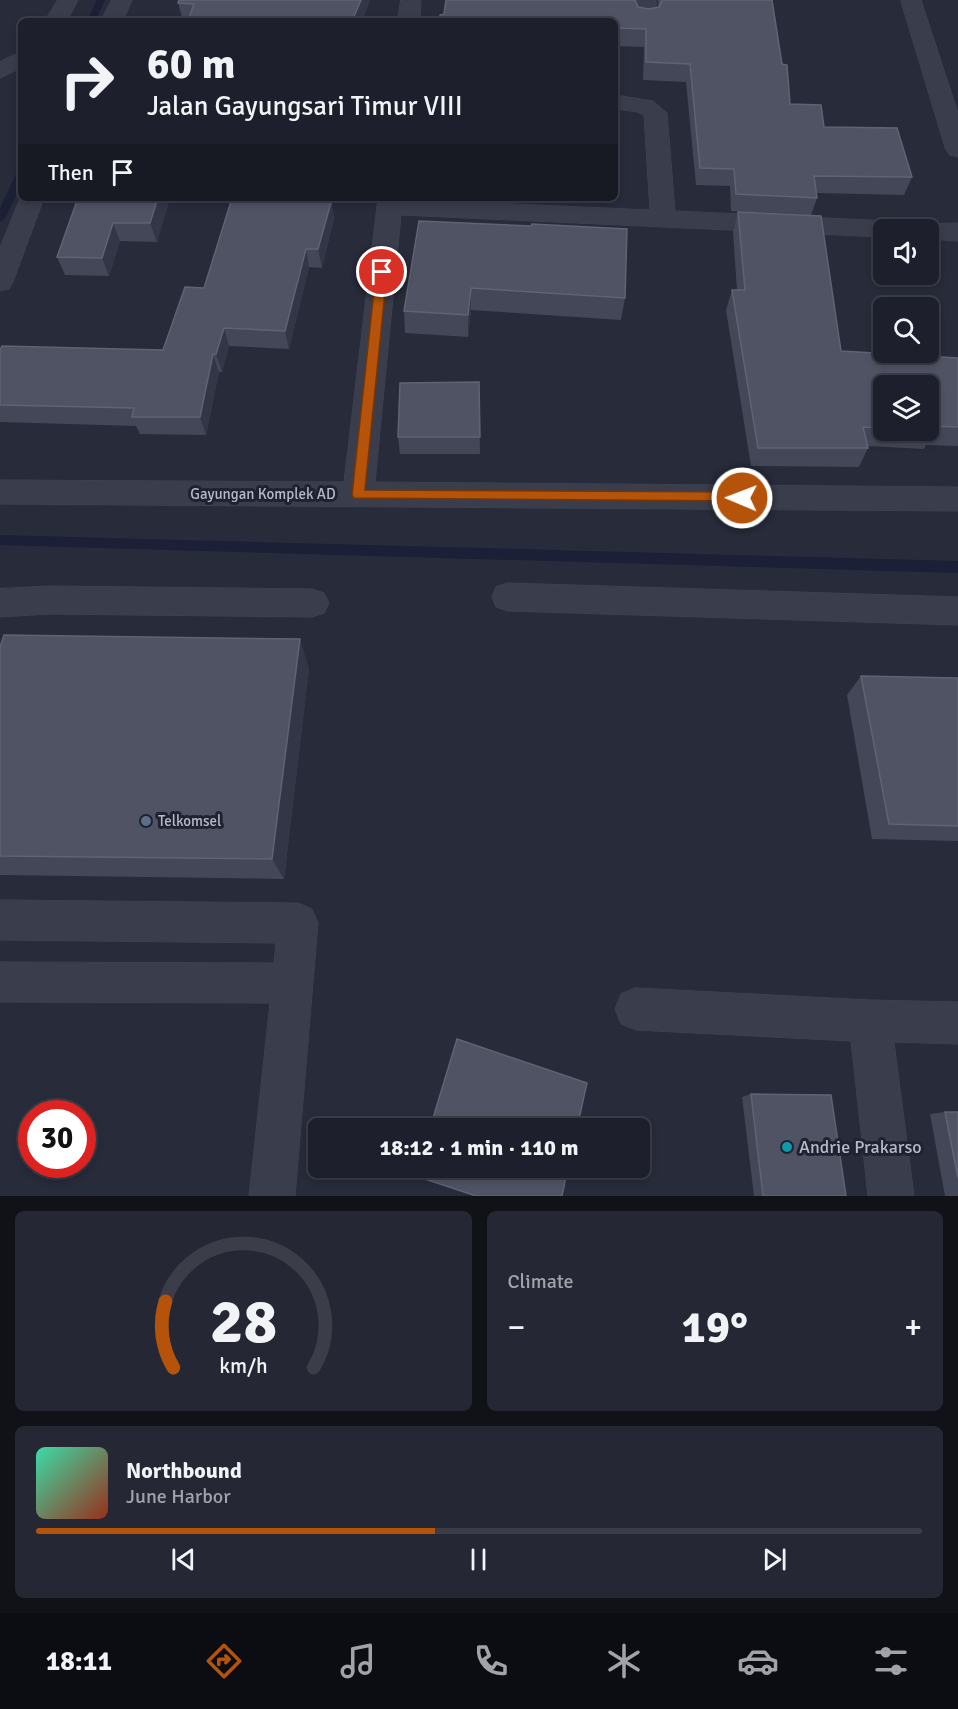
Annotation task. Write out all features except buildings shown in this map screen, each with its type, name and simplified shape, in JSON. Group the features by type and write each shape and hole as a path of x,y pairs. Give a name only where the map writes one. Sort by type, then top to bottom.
{"street":[{"path":"58,18 68,0"},
{"path":"113,18 122,0"},
{"path":"409,18 411,0"},
{"path":"911,0 958,150"},
{"path":"0,71 18,61"},
{"path":"618,102 645,105 655,113 663,218"},
{"path":"0,282 31,201"},
{"path":"358,495 389,202 873,228"},
{"path":"939,231 958,232"},
{"name":"Gayungan Komplek AD","path":"0,492 958,499"},
{"path":"508,597 958,611"},
{"path":"0,603 49,600 312,603"},
{"path":"0,920 298,924 272,1196"},
{"path":"0,982 292,983"},
{"path":"636,1009 870,1021 958,1023"},
{"path":"870,1021 891,1196"}],"waterway":[{"path":"92,18 101,0"},
{"path":"0,219 18,180"},
{"path":"0,540 958,567"}],"place":[{"name":"Telkomsel","path":"146,821"},
{"name":"Andrie Prakarso","path":"787,1147"}],"route":[{"path":"382,272 358,495 742,498"}]}
